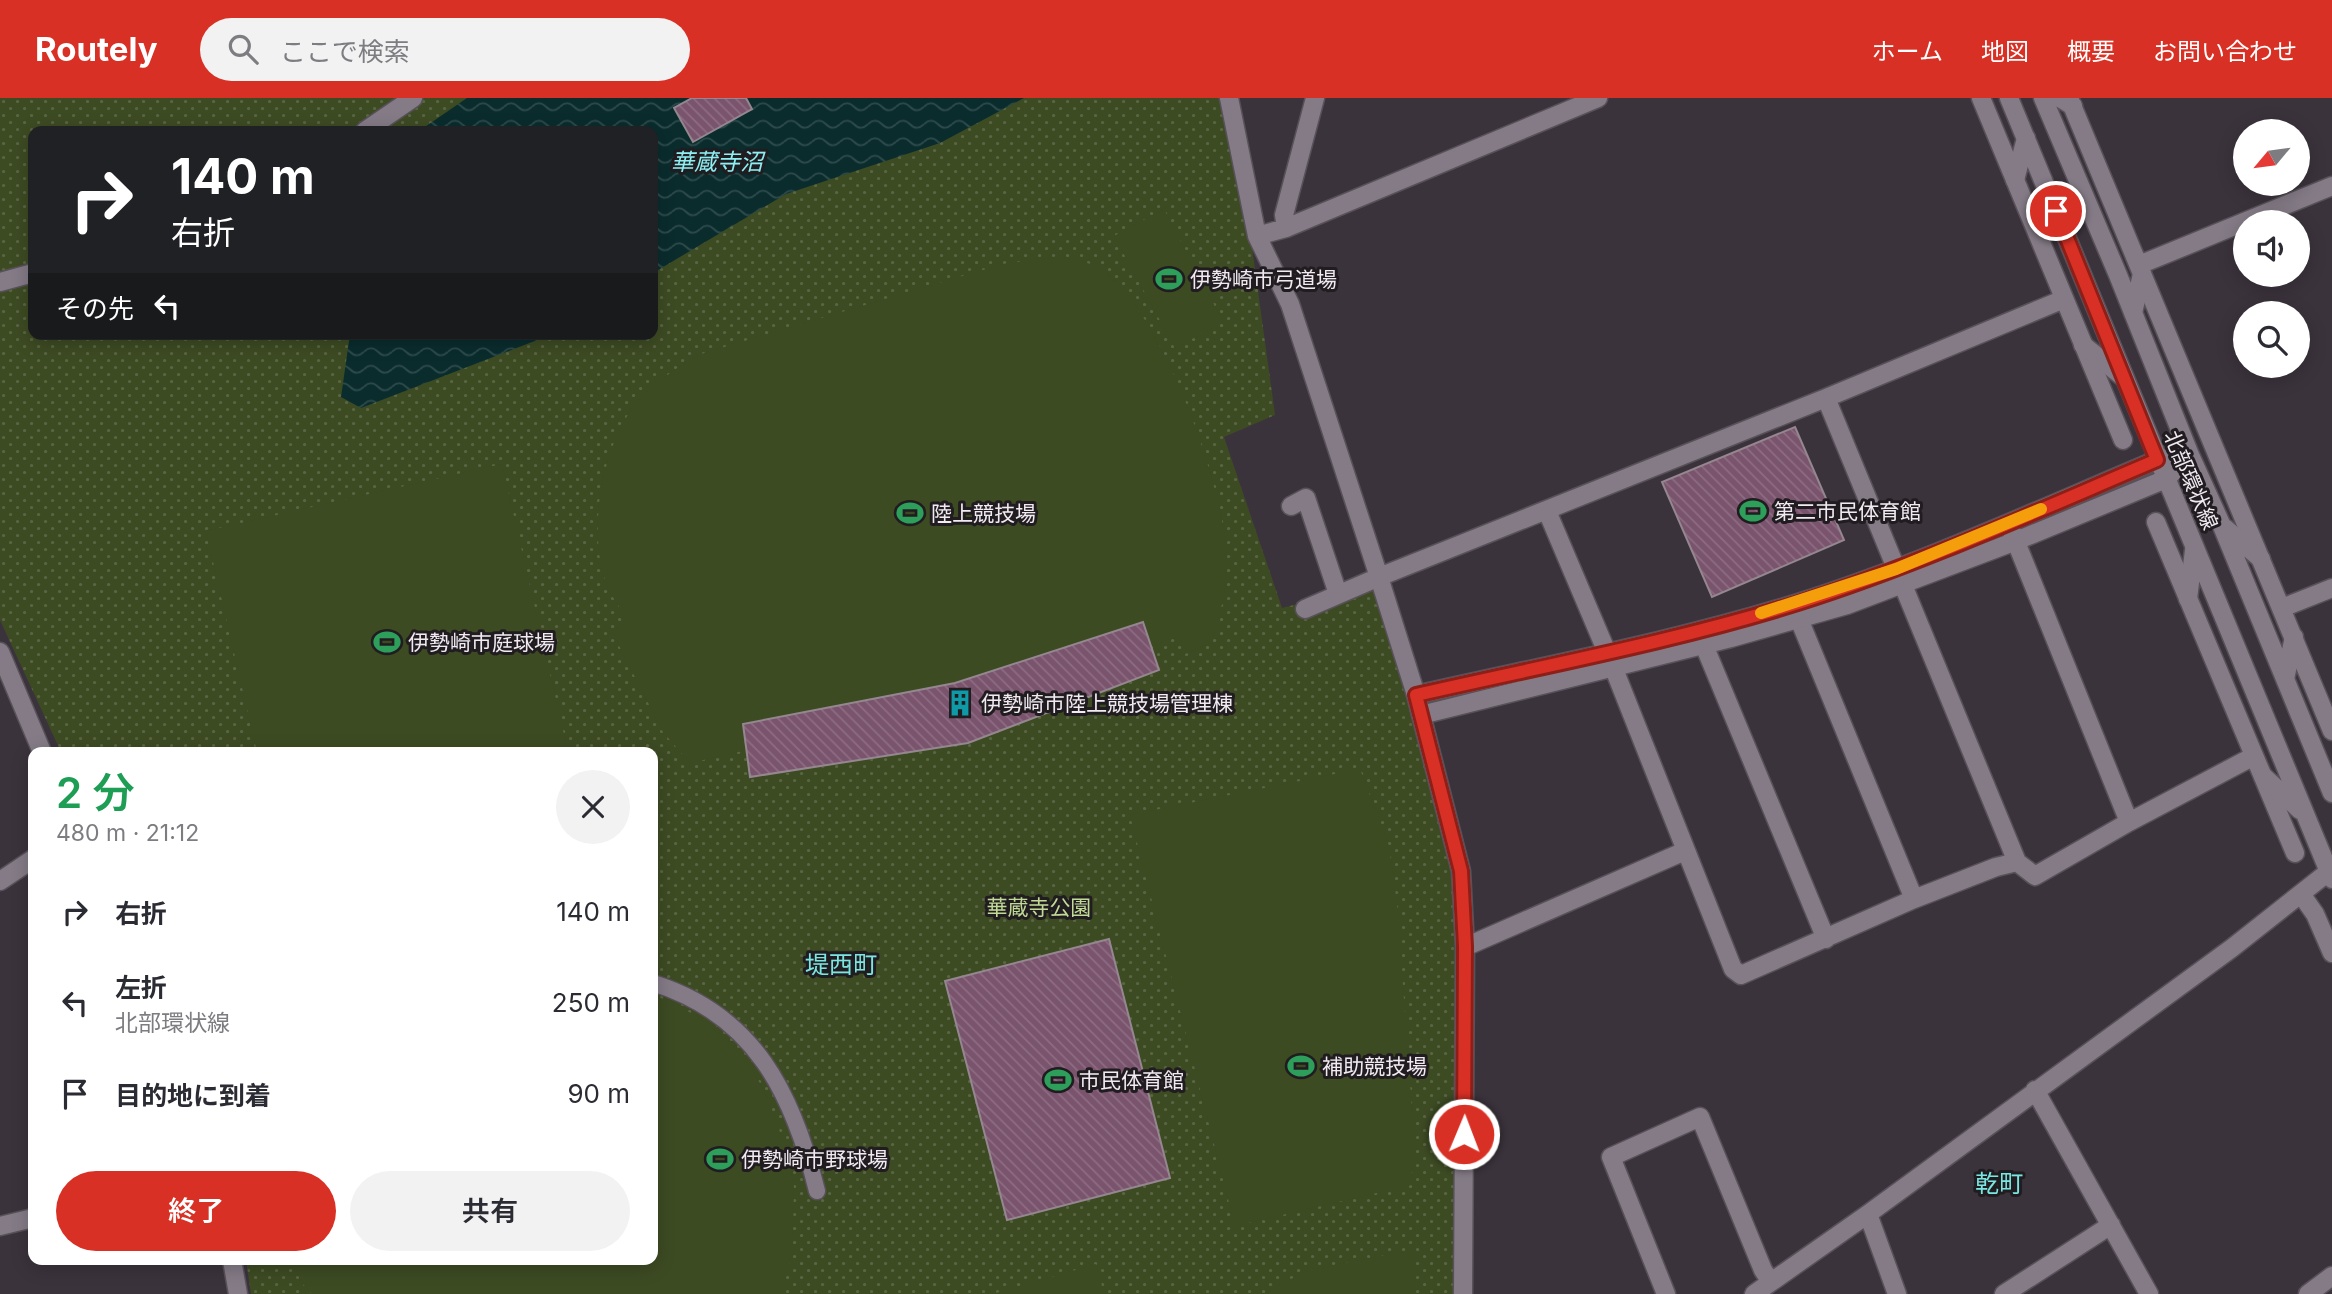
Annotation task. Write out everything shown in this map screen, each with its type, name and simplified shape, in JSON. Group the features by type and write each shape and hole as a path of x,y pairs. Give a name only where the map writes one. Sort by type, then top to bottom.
{"street":[{"path":"372,126 413,98"},
{"path":"1229,98 1256,236 1290,304 1379,577 1416,695 1461,871 1465,947 1463,1294"},
{"path":"1286,228 1284,215 1315,98"},
{"path":"1256,236 1286,228 1598,98"},
{"path":"1981,98 2123,440"},
{"name":"北部環状線","path":"2009,98 2157,460 2331,873"},
{"name":"北部環状線","path":"2043,98 2332,793"},
{"path":"2068,101 2141,269 2332,731"},
{"path":"2015,180 2026,138"},
{"path":"2141,269 2332,186"},
{"path":"2133,313 2141,269"},
{"path":"6,281 28,273"},
{"path":"1305,609 2064,299"},
{"path":"2083,345 2126,379"},
{"path":"1826,398 2017,862 2035,876 2129,822 2254,756"},
{"path":"1416,695 1704,645 1847,605 2008,523 2157,460 2190,455"},
{"path":"1421,715 2016,541 2166,478 2190,455"},
{"path":"1291,506 1306,498 1338,594"},
{"path":"1547,511 1610,660 1733,970 1741,975 1914,899 1996,867 2017,862"},
{"path":"2156,522 2295,853"},
{"path":"2008,523 2129,822"},
{"path":"2222,526 2262,559"},
{"path":"2188,599 2195,547"},
{"path":"2282,608 2332,588"},
{"path":"1799,619 1914,899"},
{"path":"2285,679 2294,637"},
{"path":"1704,645 1826,939"},
{"path":"0,652 40,747"},
{"path":"2263,776 2305,815"},
{"path":"1465,947 1685,851"},
{"path":"0,881 28,862"},
{"path":"1754,1294 1868,1214 2331,873"},
{"path":"2301,894 2315,914 2332,953"},
{"path":"658,984 709,1008 748,1041 783,1091 806,1149 817,1191"},
{"path":"2035,1090 2149,1294"},
{"path":"1666,1294 1611,1157 1700,1117 1770,1282"},
{"path":"1868,1214 1896,1294"},
{"path":"0,1226 28,1219"},
{"path":"2004,1294 2111,1225"},
{"path":"233,1265 238,1294"},
{"path":"2308,1294 2332,1276"}],"green space":[{"name":"華蔵寺公園","path":"0,98 1220,98 1251,240 1275,415 1224,437 1282,608 1372,585 1417,734 1455,884 1457,1294 251,1294 247,1265 658,1265 658,747 59,747 0,620"},
{"name":"伊勢崎市弓道場","path":"1164,209 1223,322 1175,348 1114,236"},
{"name":"陸上競技場","path":"1060,256 1096,267 1117,283 1153,333 1184,397 1208,466 1225,540 1225,585 1211,642 1185,654 1180,636 1151,646 1159,670 968,743 751,779 747,750 690,763 663,732 612,632 629,622 609,590 601,564 598,518 606,469 613,445 634,406 657,383 701,354 1003,264"},
{"name":"伊勢崎市庭球場","path":"502,464 567,747 256,747 206,531"},
{"name":"補助競技場","path":"1360,769 1389,846 1397,904 1414,1138 1411,1185 1235,1226 1130,815"},
{"name":"伊勢崎市野球場","path":"658,996 695,1015 743,1052 764,1091 781,1135 794,1183 789,1264 782,1294 312,1294 301,1282 294,1265 658,1265"},
{"path":"1400,1252 1414,1254 1413,1294 1263,1294 1308,1270"},
{"path":"1096,1264 1104,1294 993,1294"}],"water":[{"name":"華蔵寺沼","path":"467,98 1024,98 940,143 786,194 658,270 658,126 426,126"},
{"path":"349,340 537,340 361,408 341,397"}],"building":[{"path":"692,98 746,98 752,109 693,142 674,108"},
{"name":"第二市民体育館","path":"1795,427 1844,540 1712,597 1662,482"},
{"name":"伊勢崎市陸上競技場管理棟","path":"1143,622 1159,670 968,743 750,777 743,724 955,683"},
{"name":"市民体育館","path":"1109,939 1170,1178 1007,1220 945,981"}],"slow traffic":[{"path":"1761,613 1896,569 2041,509"}],"place":[{"name":"伊勢崎市弓道場","path":"1169,279"},
{"name":"第二市民体育館","path":"1753,511"},
{"name":"陸上競技場","path":"910,513"},
{"name":"伊勢崎市庭球場","path":"387,642"},
{"name":"伊勢崎市陸上競技場管理棟","path":"960,703"},
{"name":"補助競技場","path":"1301,1066"},
{"name":"市民体育館","path":"1058,1080"},
{"name":"伊勢崎市野球場","path":"720,1159"}],"district":[{"name":"堤西町","path":"841,964"},
{"name":"乾町","path":"1999,1183"}],"route":[{"path":"1464,1134 1465,947 1461,871 1416,695 1711,627 1797,603 1896,569 2157,460 2056,211"}]}
